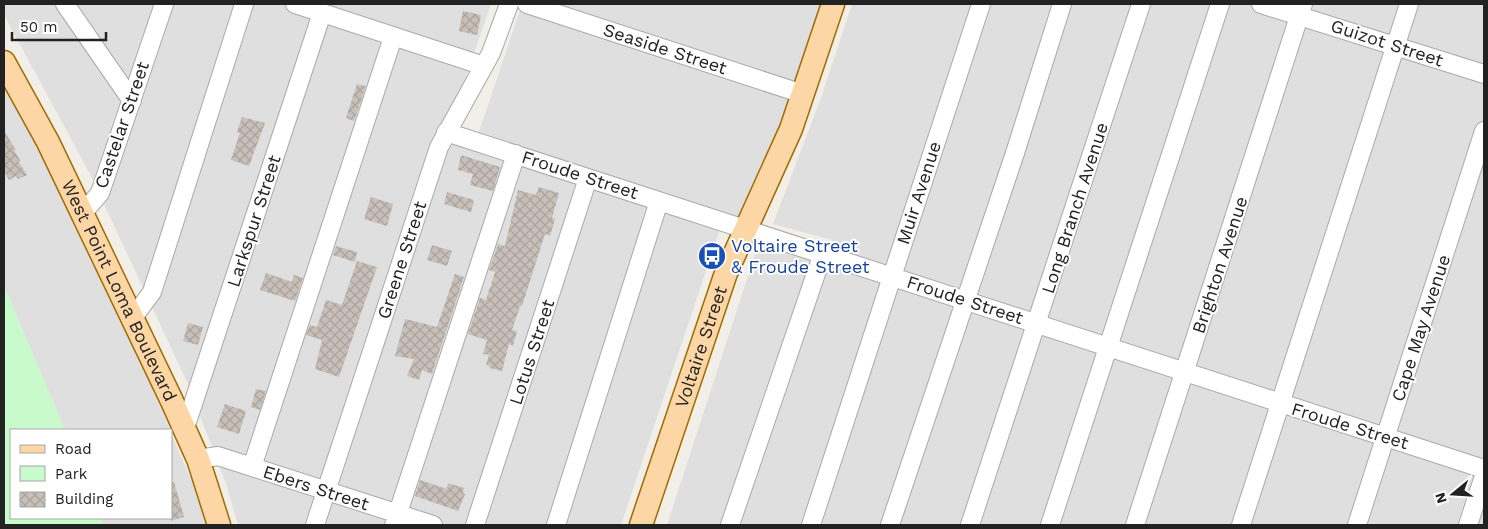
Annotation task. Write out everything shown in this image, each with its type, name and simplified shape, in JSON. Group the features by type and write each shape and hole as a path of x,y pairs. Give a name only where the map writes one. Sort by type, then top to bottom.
{"main road":[{"name":"Voltaire Street","path":"642,525 705,332 744,230 782,151 833,4"},
{"name":"West Point Loma Boulevard","path":"4,62 48,142 185,428 198,459 219,525"}],"street":[{"path":"65,4 132,101"},
{"name":"Castelar Street","path":"83,213 100,193 164,4"},
{"path":"132,319 152,292 244,4"},
{"path":"294,4 484,66"},
{"name":"Greene Street","path":"314,525 446,132 492,53 509,4"},
{"name":"Seaside Street","path":"527,4 803,94"},
{"name":"Muir Avenue","path":"811,525 982,4"},
{"path":"890,525 964,300 1016,153 1062,4"},
{"name":"Long Branch Avenue","path":"970,525 1141,4"},
{"path":"1050,525 1220,4"},
{"name":"Guizot Street","path":"1261,4 1301,9 1395,46 1484,74"},
{"path":"1241,525 1409,4"},
{"name":"Brighton Avenue","path":"1135,525 1186,372 1301,9"},
{"name":"Larkspur Street","path":"185,428 322,13"},
{"path":"252,467 393,37"},
{"name":"Cape May Avenue","path":"1357,525 1484,131"},
{"name":"Froude Street","path":"446,132 744,230 823,253 1281,404 1484,468"},
{"path":"395,519 516,154"},
{"name":"Lotus Street","path":"475,525 588,178"},
{"path":"556,525 659,201"},
{"path":"730,525 823,253"},
{"name":"Ebers Street","path":"198,459 218,456 326,491 395,519 433,525"},
{"path":"1468,525 1484,476"}],"shaded area":[{"path":"4,4 491,4 445,138 722,223 621,525 238,525 226,484 188,384 90,174 4,15"},
{"path":"522,4 826,4 796,98 740,218 479,132"},
{"path":"852,4 1484,4 1484,525 736,525 832,240 773,224 821,98"},
{"path":"4,88 28,121 131,338 170,429 65,429 4,286"},
{"path":"759,242 818,263 726,525 667,525"},
{"path":"172,435 196,491 206,525 103,525 100,519 172,519"}],"green space":[{"path":"4,286 65,429 10,429 10,519 100,519 103,525 4,525"}],"building":[{"path":"463,11 481,15 477,35 459,31"},
{"path":"357,84 366,86 354,121 346,118"},
{"path":"242,117 265,123 249,166 231,160 240,133 237,132"},
{"path":"4,131 16,150 14,150 20,160 19,162 27,175 18,179 16,176 9,180 4,171"},
{"path":"461,155 500,167 493,191 470,185 473,174 458,170"},
{"path":"539,187 559,193 552,218 555,219 550,236 545,234 522,306 520,306 512,330 517,331 513,346 509,344 502,371 489,368 490,366 486,365 489,355 483,354 487,340 468,334 480,298 486,300 495,272 489,270 498,244 505,246 518,190 536,195"},
{"path":"447,192 474,200 471,212 444,204"},
{"path":"371,197 393,204 387,226 364,219"},
{"path":"432,245 452,251 447,266 427,260"},
{"path":"336,246 357,252 355,262 333,255"},
{"path":"357,261 377,267 339,377 315,369 322,340 306,335 310,325 317,327 326,300 342,305"},
{"path":"266,273 292,282 294,275 303,278 295,301 260,290"},
{"path":"455,274 464,277 432,374 422,370 419,380 407,376 414,359 395,356 405,319 437,327"},
{"path":"188,323 203,327 198,345 183,341"},
{"path":"256,389 266,391 260,410 251,407"},
{"path":"225,404 246,411 239,434 217,427"},
{"path":"420,480 447,489 448,483 464,488 463,493 465,494 458,511 415,496"},
{"path":"172,482 174,482 184,517 171,521"}],"place":[{"name":"Voltaire Street & Froude Street","path":"712,256"}]}
